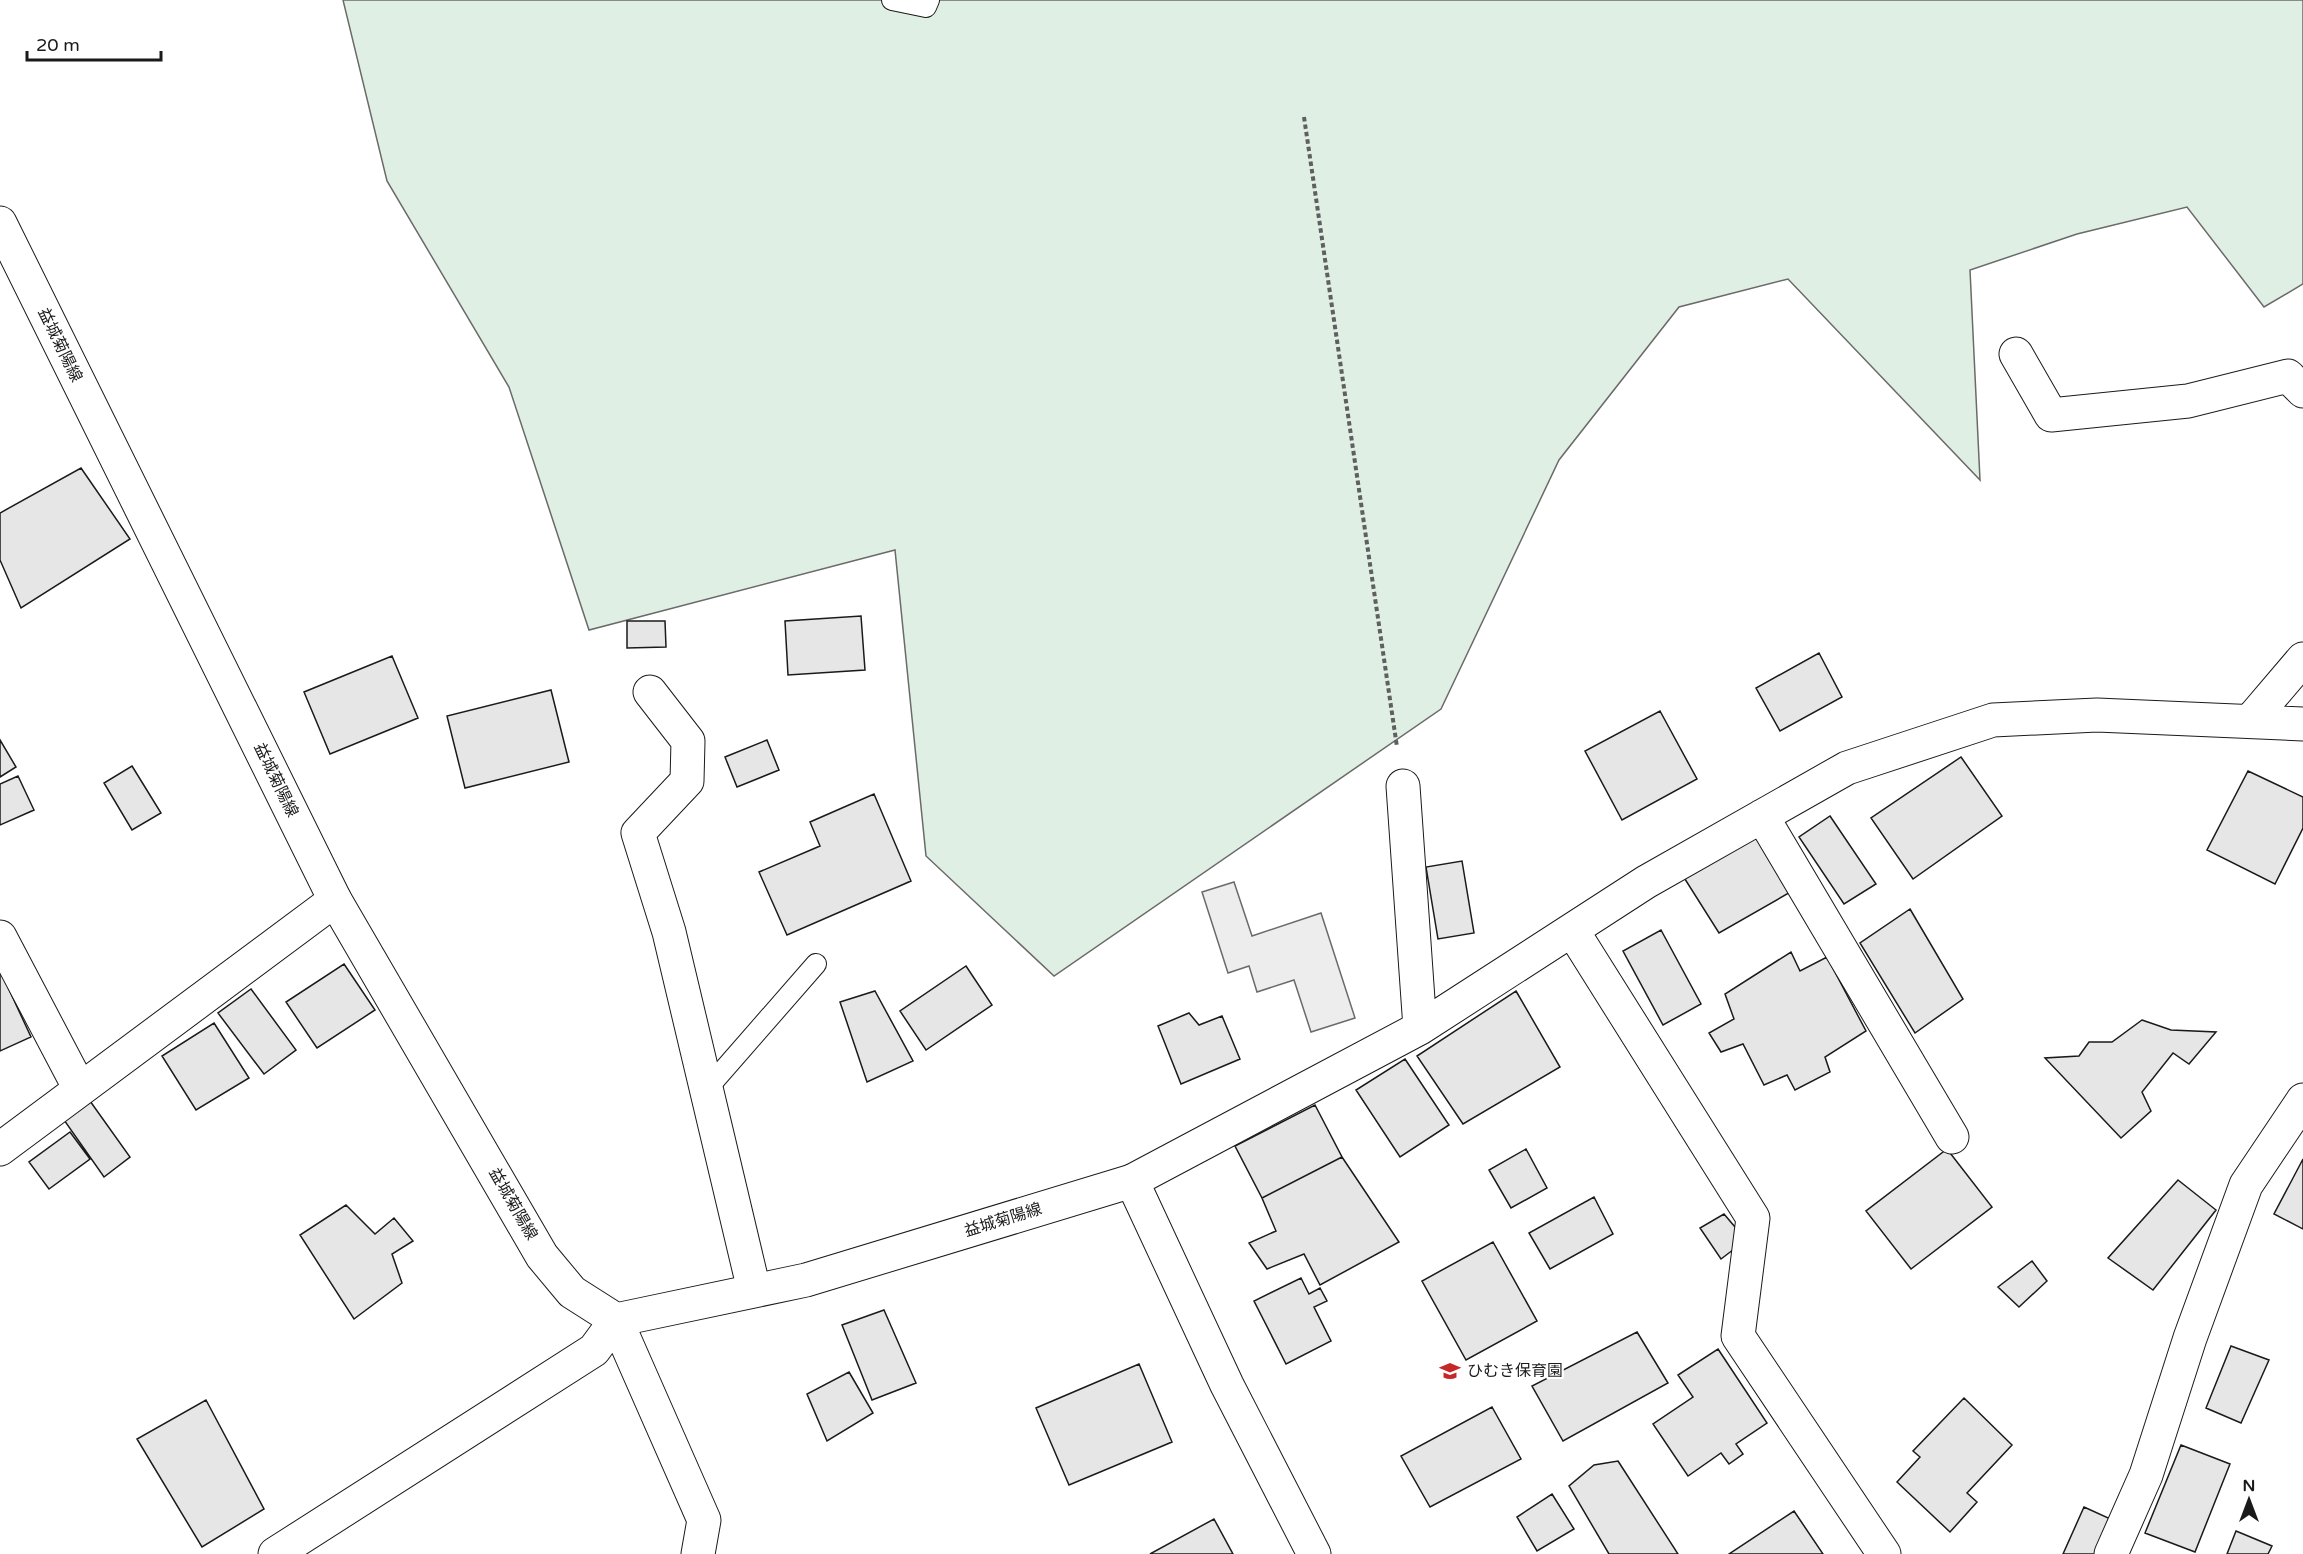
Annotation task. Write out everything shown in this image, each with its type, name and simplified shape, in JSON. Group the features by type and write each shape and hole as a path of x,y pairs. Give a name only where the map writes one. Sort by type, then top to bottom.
{"street":[{"name":"益城菊陽線","path":"0,223 335,900 542,1256 572,1292 616,1320 806,1280 1132,1181 1420,1028 1646,882 1847,768 1993,720 2097,715 2303,724"},
{"path":"2016,354 2050,415 2188,401 2288,376 2303,391"},
{"path":"2251,720 2303,659"},
{"path":"650,692 688,741 687,781 638,833 669,932 754,1290"},
{"path":"1403,786 1420,1028"},
{"path":"1762,816 1952,1137"},
{"path":"0,1149 335,900"},
{"path":"1572,930 1753,1218 1738,1336 1884,1554"},
{"path":"0,937 80,1089"},
{"path":"2111,1554 2146,1475 2190,1338 2246,1185 2303,1100"},
{"path":"1132,1181 1227,1385 1314,1554"},
{"path":"275,1554 594,1350 616,1320 704,1520 698,1554"}],"lane":[{"path":"892,0 926,7 929,0"},
{"path":"706,1090 816,964"}],"path":[{"path":"1304,117 1403,786"}],"green space":[{"path":"343,0 2303,0 2303,284 2264,307 2187,207 2077,234 1970,270 1980,480 1788,279 1679,307 1559,460 1441,709 1054,976 926,856 895,550 589,630 509,387 387,181"}],"shaded area":[{"path":"1234,882 1252,936 1321,913 1355,1018 1311,1032 1294,980 1257,992 1249,966 1228,973 1202,892"}],"building":[{"path":"81,468 130,539 21,608 0,560 0,513"},
{"path":"861,616 865,670 788,675 785,621"},
{"path":"627,621 665,621 666,647 627,648"},
{"path":"1819,653 1842,697 1780,731 1756,688"},
{"path":"392,656 418,718 330,754 304,692"},
{"path":"551,690 569,762 465,788 447,716"},
{"path":"1660,711 1697,779 1622,820 1585,751"},
{"path":"0,740 16,767 0,777"},
{"path":"767,740 779,770 737,787 725,757"},
{"path":"1961,757 2002,816 1913,879 1871,818"},
{"path":"132,766 161,813 132,830 104,783"},
{"path":"2248,771 2303,797 2303,828 2275,884 2207,850"},
{"path":"18,776 34,810 0,825 0,784"},
{"path":"874,794 911,881 787,935 759,872 820,846 810,822"},
{"path":"1830,816 1876,884 1844,904 1799,837"},
{"path":"1760,831 1794,890 1719,933 1683,876"},
{"path":"1462,861 1474,933 1438,939 1426,867"},
{"path":"1910,909 1963,999 1915,1033 1860,943"},
{"path":"1661,930 1701,1004 1663,1025 1623,951"},
{"path":"1791,952 1800,971 1827,957 1866,1031 1825,1057 1830,1072 1795,1090 1787,1075 1764,1085 1743,1044 1721,1052 1709,1033 1734,1019 1725,994"},
{"path":"344,964 375,1010 317,1048 286,1002"},
{"path":"966,966 992,1005 926,1050 900,1011"},
{"path":"0,970 31,1037 0,1051"},
{"path":"251,989 296,1050 264,1074 218,1013"},
{"path":"875,991 913,1061 867,1082 840,1002"},
{"path":"1516,991 1560,1067 1463,1124 1417,1056"},
{"path":"1189,1013 1199,1025 1222,1016 1240,1059 1181,1084 1158,1026"},
{"path":"2142,1020 2171,1030 2216,1032 2189,1064 2173,1053 2142,1092 2151,1111 2121,1138 2045,1058 2079,1056 2089,1042 2112,1042"},
{"path":"214,1023 249,1078 196,1110 162,1056"},
{"path":"1405,1059 1449,1125 1400,1157 1356,1090"},
{"path":"90,1101 130,1157 104,1177 64,1120"},
{"path":"1315,1105 1342,1157 1262,1198 1235,1146"},
{"path":"70,1132 90,1159 49,1189 29,1162"},
{"path":"1526,1149 1547,1188 1511,1208 1489,1170"},
{"path":"1947,1149 1992,1207 1911,1269 1866,1211"},
{"path":"1342,1157 1399,1242 1320,1285 1304,1254 1267,1269 1249,1243 1276,1231 1262,1198"},
{"path":"2303,1159 2303,1229 2274,1214"},
{"path":"2178,1180 2216,1210 2153,1290 2108,1258"},
{"path":"1594,1197 1613,1234 1550,1269 1529,1233"},
{"path":"346,1205 375,1234 394,1218 413,1241 392,1254 402,1283 354,1319 300,1235"},
{"path":"1724,1214 1746,1240 1721,1259 1700,1228"},
{"path":"1493,1242 1537,1321 1466,1360 1422,1281"},
{"path":"2032,1261 2047,1281 2019,1307 1998,1287"},
{"path":"1301,1278 1309,1294 1320,1288 1327,1301 1314,1307 1331,1341 1286,1364 1254,1301"},
{"path":"884,1310 916,1383 872,1400 842,1325"},
{"path":"1637,1332 1668,1383 1563,1441 1532,1386"},
{"path":"2231,1346 2269,1360 2241,1423 2206,1408"},
{"path":"1718,1349 1767,1423 1736,1444 1743,1454 1729,1464 1721,1453 1688,1476 1653,1424 1693,1397 1678,1375"},
{"path":"1139,1364 1172,1442 1069,1485 1036,1408"},
{"path":"849,1372 873,1413 827,1441 807,1394"},
{"path":"1964,1398 2012,1445 1967,1493 1977,1502 1950,1532 1897,1482 1920,1457 1913,1451"},
{"path":"206,1400 264,1509 202,1547 137,1439"},
{"path":"1492,1407 1521,1459 1430,1507 1401,1456"},
{"path":"2181,1445 2230,1464 2195,1552 2145,1533"},
{"path":"1618,1461 1678,1554 1609,1554 1569,1486 1594,1465"},
{"path":"1552,1494 1574,1529 1537,1551 1517,1517"},
{"path":"2084,1507 2115,1521 2100,1554 2063,1554"},
{"path":"1794,1511 1823,1554 1729,1554"},
{"path":"1214,1519 1233,1554 1150,1554"},
{"path":"2236,1531 2272,1546 2268,1554 2227,1554"}],"place":[{"name":"ひむき保育園","path":"1450,1371"}]}
